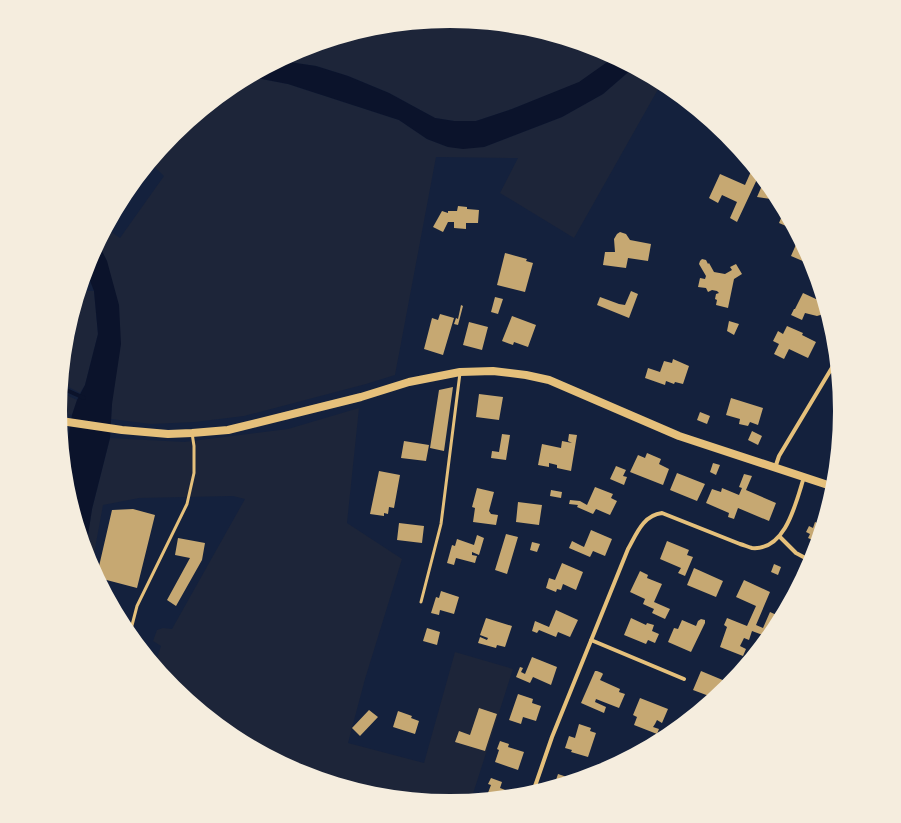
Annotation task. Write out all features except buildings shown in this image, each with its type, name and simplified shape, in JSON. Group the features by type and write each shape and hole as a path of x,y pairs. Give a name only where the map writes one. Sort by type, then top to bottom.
{"main road":[{"path":"67,422 122,430 168,434 192,434 228,430 361,397 409,382 460,372 493,371 526,375 549,380 679,436 827,485"}],"street":[{"path":"775,468 779,456 832,368"},
{"path":"535,786 552,737 628,549 644,522 657,514 662,513 752,548 764,547 780,537 787,525 804,477"},
{"path":"780,537 796,553 805,558"},
{"path":"591,640 684,679"}],"lane":[{"path":"421,602 441,524 460,372"},
{"path":"132,625 137,606 187,504 194,473 194,446 192,434"}],"shaded area":[{"path":"450,28 501,31 525,35 574,48 607,62 580,82 512,109 476,121 454,121 435,118 389,93 348,76 316,66 292,63 327,48 376,35 400,31"},
{"path":"607,62 628,72 603,94 562,117 484,147 463,149 448,147 427,139 399,120 288,84 260,79 292,63 316,66 348,76 389,93 435,118 454,121 476,121 512,109 579,82"},
{"path":"628,72 658,89 574,238 500,193 518,158 436,157 395,375 244,416 195,422 151,424 111,419 112,404 107,261 102,252 112,232 120,238 164,176 155,167 162,159 179,140 198,123 237,93 260,79 288,84 399,120 427,139 448,147 484,147 562,117 603,94"},
{"path":"102,252 107,261 119,305 121,344 112,404 110,438 92,509 88,537 74,486 68,439 72,415 77,400 85,385 98,334 94,291 90,281"},
{"path":"86,291 94,291 98,334 85,385 80,393 68,387 70,361"},
{"path":"68,396 77,400 72,415 67,414"},
{"path":"359,408 347,523 402,559 365,679 348,743 424,763 455,652 513,669 473,794 450,795 400,792 351,782 304,766 259,744 217,716 179,683 157,658 161,646 153,641 157,630 163,628 172,629 245,499 233,496 139,498 103,505 94,553 88,537 92,509 110,438 184,442 288,429"}],"waterway":[{"path":"68,391 84,398"}]}
